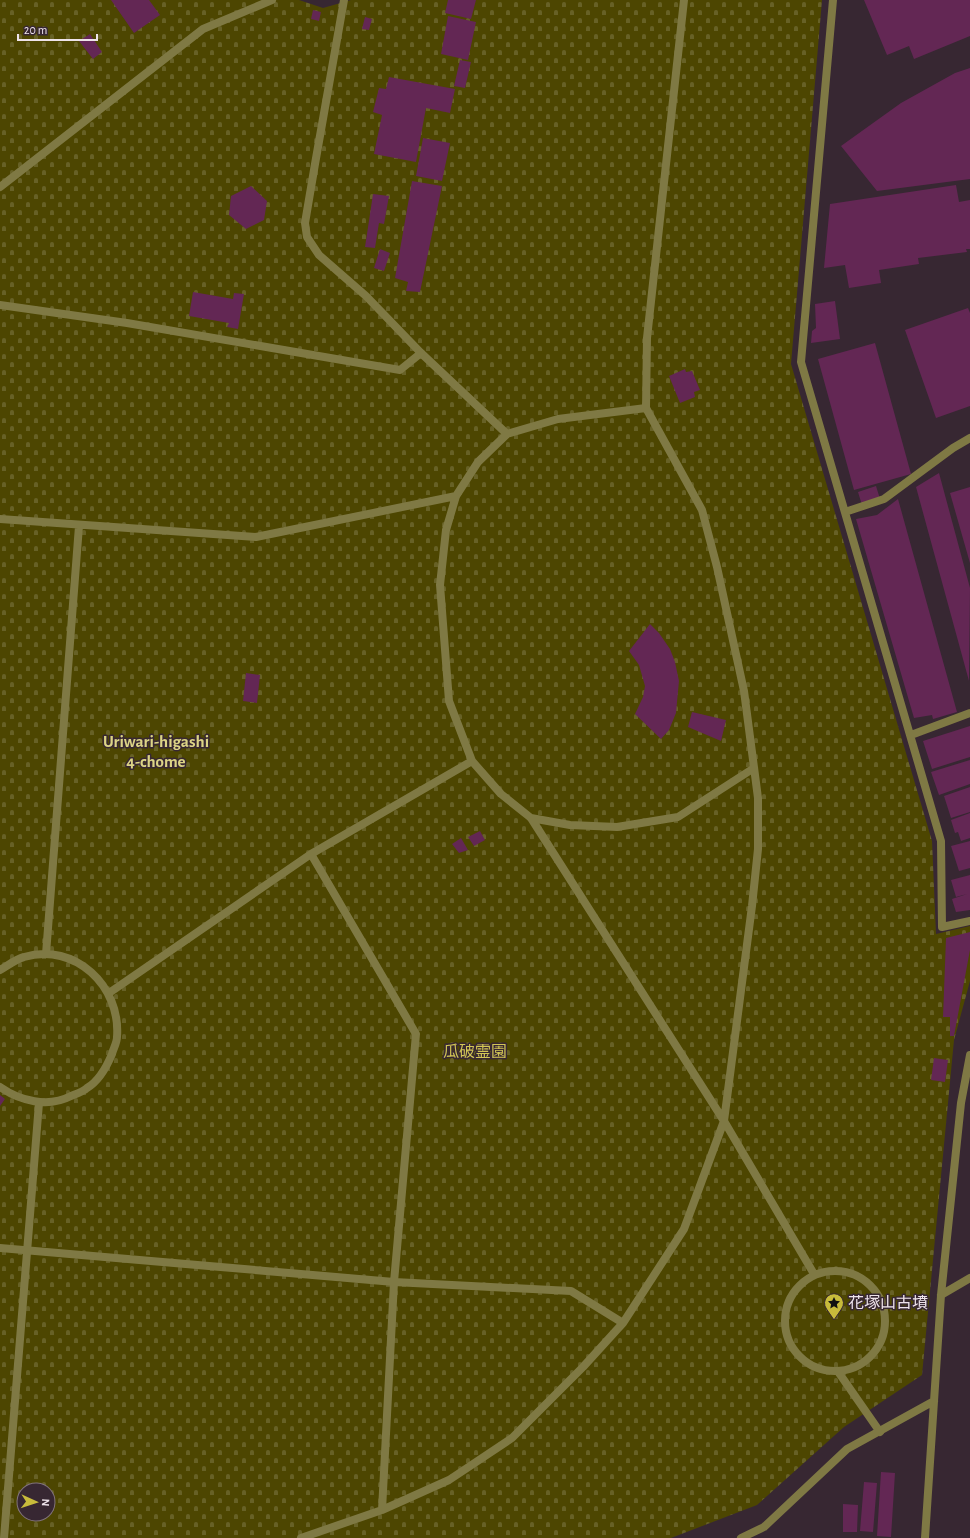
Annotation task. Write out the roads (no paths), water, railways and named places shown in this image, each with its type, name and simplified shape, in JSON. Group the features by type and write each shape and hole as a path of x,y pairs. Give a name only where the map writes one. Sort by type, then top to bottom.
{"street":[{"path":"0,187 203,29 272,0"},
{"path":"344,0 313,171 305,223 307,237 319,255 366,296 421,353 507,434"},
{"path":"301,1538 382,1510 449,1480 512,1438 583,1367 623,1323 684,1229 724,1121 758,849 758,798 744,691 718,567 702,510 646,408 647,338 684,0"},
{"path":"833,0 801,362 942,842 942,927 970,921"},
{"path":"0,305 127,323 400,370 421,353"},
{"path":"646,408 558,419 507,434 478,462 456,496 446,530 440,586 449,701 472,761 501,794 531,818 724,1121 814,1274"},
{"path":"845,512 884,499 953,448 970,438"},
{"path":"0,519 79,526 256,537 456,496"},
{"path":"46,954 79,526"},
{"path":"911,735 970,714"},
{"path":"109,993 311,854 472,761"},
{"path":"531,818 570,825 617,827 678,817 754,768"},
{"path":"311,854 416,1034 394,1282 382,1510"},
{"path":"0,970 23,957 46,954 66,957 90,970 109,993 116,1011 117,1038 107,1067 88,1088 64,1100 39,1103 12,1096 0,1087"},
{"path":"925,1538 941,1295 961,1104 970,1055"},
{"path":"4,1538 39,1103"},
{"path":"0,1248 394,1282 571,1291 623,1323"},
{"path":"832,1270 849,1272 862,1278 879,1295 886,1320 880,1345 870,1358 856,1368 839,1373 814,1368 799,1358 792,1350 785,1333 784,1320 791,1295 803,1281 814,1274 832,1270"},
{"path":"941,1295 970,1278"},
{"path":"839,1373 880,1432"},
{"path":"741,1538 764,1527 847,1449 934,1402"}],"place":[{"name":"花塚山古墳","path":"834,1320"}],"district":[{"name":"Uriwari-higashi 4-chome","path":"156,751"}],"park label":[{"name":"瓜破霊園","path":"475,1052"}]}
